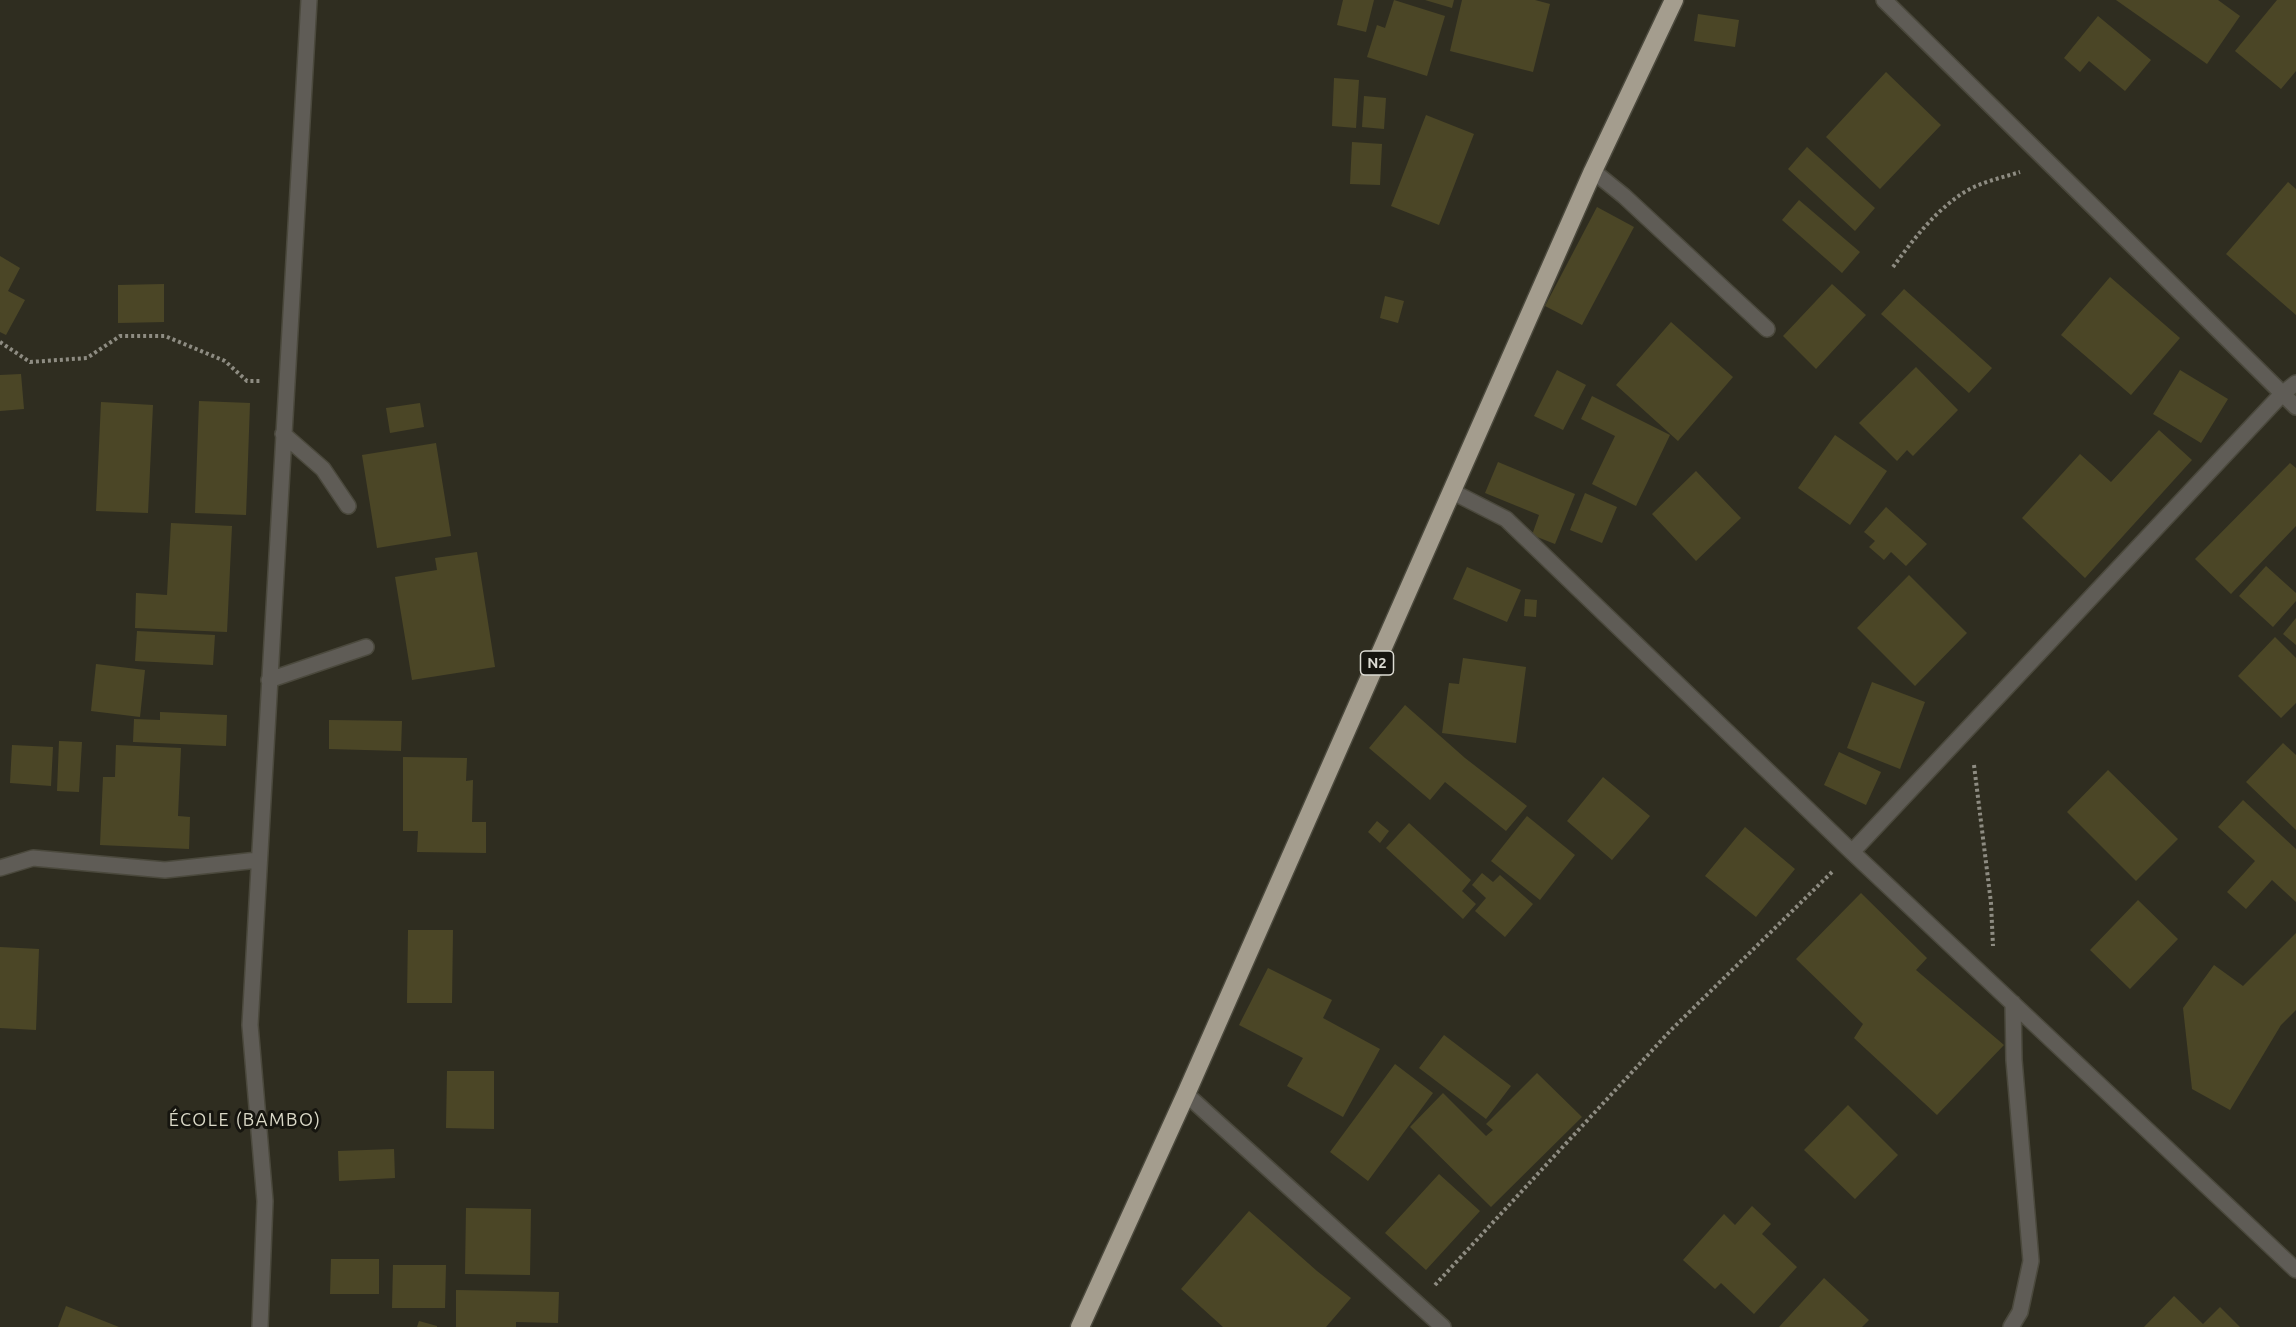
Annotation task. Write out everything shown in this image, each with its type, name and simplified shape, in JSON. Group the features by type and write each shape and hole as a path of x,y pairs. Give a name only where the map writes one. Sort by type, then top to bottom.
{"highway":[{"name":"N2","path":"1080,1327 1186,1094 1593,171 1674,0"}],"street":[{"path":"260,1327 265,1201 250,1025 282,434 309,0"},
{"path":"1884,0 2296,407"},
{"path":"1593,171 1624,196 1767,329"},
{"path":"1852,852 2282,394 2296,382"},
{"path":"282,434 323,469 348,506"},
{"path":"1453,492 1506,519 1852,852 2296,1270"},
{"path":"269,680 366,647"},
{"path":"0,868 33,858 165,870 258,860"},
{"path":"2011,1327 2020,1312 2031,1261 2014,1060 2013,1003"},
{"path":"1186,1094 1443,1327"}],"path":[{"path":"1893,267 1935,216 1964,192 1981,184 2050,164"},
{"path":"0,342 30,362 87,358 120,336 165,336 225,361 247,381 287,382"},
{"path":"1976,757 1973,768 1991,903 1995,986"},
{"path":"1418,1303 1671,1030 1852,852"}],"building":[{"path":"1343,0 1374,0 1366,32 1337,25"},
{"path":"1394,0 1445,16 1427,76 1367,57 1377,25 1385,28"},
{"path":"1425,0 1454,0 1452,8"},
{"path":"1462,0 1535,0 1550,4 1533,72 1450,51"},
{"path":"2116,0 2218,0 2240,16 2207,64"},
{"path":"2277,0 2296,0 2296,71 2281,89 2235,51"},
{"path":"1698,14 1739,20 1735,47 1694,41"},
{"path":"2098,16 2151,60 2125,91 2089,61 2080,72 2064,58"},
{"path":"1886,72 1941,125 1880,189 1826,137"},
{"path":"1334,78 1359,80 1356,128 1332,126"},
{"path":"1364,96 1386,98 1384,129 1362,127"},
{"path":"1426,115 1474,134 1439,225 1391,206"},
{"path":"1352,142 1382,144 1380,185 1350,184"},
{"path":"1807,147 1875,208 1855,231 1788,169"},
{"path":"2288,182 2296,189 2296,315 2226,254"},
{"path":"1799,200 1860,252 1842,273 1782,220"},
{"path":"1597,207 1634,227 1582,325 1545,306"},
{"path":"0,256 20,268 8,291 25,300 6,335 0,332"},
{"path":"2110,277 2180,338 2131,395 2061,335"},
{"path":"164,284 164,322 118,323 118,285"},
{"path":"1832,284 1866,315 1816,369 1783,336"},
{"path":"1904,289 1992,368 1969,393 1881,314"},
{"path":"1385,296 1404,301 1398,323 1380,318"},
{"path":"1671,322 1733,377 1678,441 1616,385"},
{"path":"1916,367 1958,410 1913,456 1907,450 1897,461 1859,423"},
{"path":"1557,370 1586,385 1563,430 1534,416"},
{"path":"2180,370 2228,399 2201,443 2153,414"},
{"path":"21,374 24,409 0,411 0,375"},
{"path":"1592,396 1670,435 1636,506 1592,484 1615,436 1581,419"},
{"path":"199,401 250,403 246,515 195,513"},
{"path":"101,402 153,405 148,513 96,511"},
{"path":"420,403 424,427 390,433 386,408"},
{"path":"2159,430 2192,460 2085,578 2022,518 2080,454 2111,482"},
{"path":"1835,435 1887,471 1850,525 1798,488"},
{"path":"436,443 451,536 377,548 362,455"},
{"path":"1498,462 1575,494 1555,544 1532,535 1539,515 1485,493"},
{"path":"2290,463 2296,468 2296,526 2231,594 2195,559"},
{"path":"1696,471 1741,518 1696,561 1652,514"},
{"path":"1585,493 1617,507 1602,543 1570,530"},
{"path":"1886,507 1927,544 1906,566 1891,552 1884,560 1869,547 1875,541 1864,532"},
{"path":"171,523 232,526 227,632 135,628 136,593 167,595"},
{"path":"477,552 495,667 412,680 395,577 437,570 435,558"},
{"path":"2266,566 2296,593 2296,601 2273,627 2239,596"},
{"path":"1467,567 1521,590 1507,622 1453,599"},
{"path":"1909,575 1967,633 1915,686 1857,628"},
{"path":"1525,599 1537,600 1536,617 1524,616"},
{"path":"2296,618 2296,645 2283,634"},
{"path":"137,631 215,635 213,665 135,661"},
{"path":"2275,637 2296,658 2296,703 2281,718 2238,676"},
{"path":"1463,658 1526,667 1516,743 1442,733 1449,683 1459,684"},
{"path":"96,664 145,670 140,717 91,711"},
{"path":"1872,682 1925,702 1900,769 1847,748"},
{"path":"1405,705 1465,758 1527,806 1506,831 1445,782 1430,800 1369,748"},
{"path":"160,712 227,715 226,746 133,742 134,719 160,720"},
{"path":"329,720 402,721 401,751 329,749"},
{"path":"59,741 82,742 79,792 57,791"},
{"path":"2283,743 2296,755 2296,830 2246,782"},
{"path":"12,745 53,747 51,786 10,783"},
{"path":"116,745 181,748 178,816 190,817 189,849 100,845 103,777 115,777"},
{"path":"1839,752 1881,772 1866,805 1824,785"},
{"path":"403,757 467,758 466,781 473,780 472,822 486,822 486,853 417,852 418,831 403,831"},
{"path":"2108,770 2178,839 2136,881 2067,812"},
{"path":"1603,777 1650,816 1612,860 1567,821"},
{"path":"2243,800 2296,849 2296,902 2272,880 2246,909 2227,892 2255,861 2218,827"},
{"path":"1527,816 1575,855 1540,900 1491,861"},
{"path":"1377,821 1389,831 1380,843 1368,832"},
{"path":"1409,823 1471,880 1462,891 1476,904 1463,919 1386,848"},
{"path":"1745,827 1795,869 1756,917 1705,876"},
{"path":"1482,873 1493,882 1500,875 1533,904 1505,937 1475,911 1486,898 1472,885"},
{"path":"1861,893 1927,958 1916,970 2004,1045 1937,1115 1854,1038 1863,1024 1796,959"},
{"path":"2138,900 2178,939 2130,989 2090,950"},
{"path":"408,930 453,930 452,1003 407,1003"},
{"path":"2296,933 2296,1010 2281,1025 2230,1110 2192,1089 2183,1008 2214,965 2243,986"},
{"path":"0,947 39,949 36,1030 0,1028"},
{"path":"1268,968 1332,1000 1323,1018 1380,1049 1343,1117 1287,1086 1303,1058 1239,1025"},
{"path":"1444,1035 1511,1086 1486,1119 1419,1068"},
{"path":"1395,1064 1433,1093 1368,1181 1330,1152"},
{"path":"447,1071 494,1071 494,1129 446,1128"},
{"path":"1537,1073 1582,1117 1491,1207 1410,1127 1443,1093 1486,1136 1493,1130 1486,1124"},
{"path":"1848,1105 1898,1155 1855,1199 1804,1150"},
{"path":"394,1149 395,1178 339,1181 338,1151"},
{"path":"1439,1174 1480,1211 1426,1270 1385,1233"},
{"path":"1752,1206 1771,1224 1762,1234 1797,1267 1754,1314 1721,1283 1715,1289 1683,1260 1724,1214 1735,1225"},
{"path":"466,1208 531,1209 530,1275 465,1274"},
{"path":"1249,1211 1351,1298 1326,1327 1223,1327 1181,1289"},
{"path":"331,1259 379,1259 379,1294 330,1294"},
{"path":"393,1265 446,1265 445,1308 392,1308"},
{"path":"1824,1278 1869,1320 1862,1327 1779,1327"},
{"path":"456,1290 559,1292 558,1323 516,1322 516,1327 456,1327"},
{"path":"2174,1296 2203,1324 2220,1307 2240,1327 2144,1327"},
{"path":"66,1306 119,1327 58,1327"},
{"path":"419,1321 437,1326 437,1327 417,1327"}],"district":[{"name":"ÉCOLE (BAMBO)","path":"245,1120"}]}
